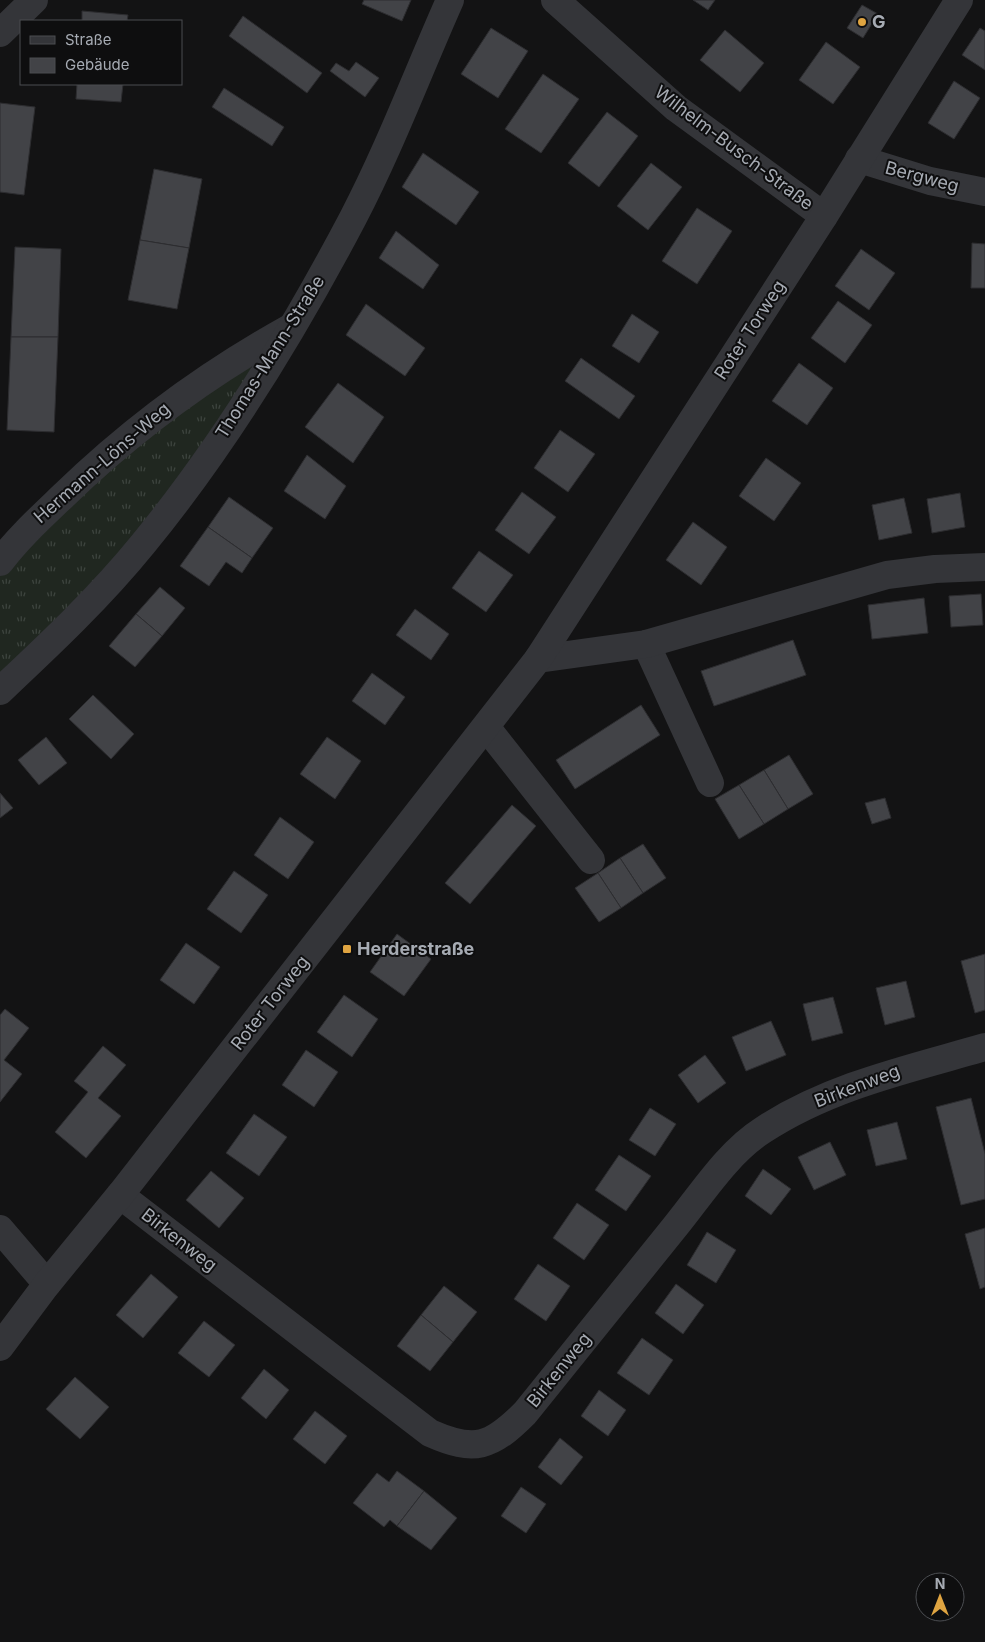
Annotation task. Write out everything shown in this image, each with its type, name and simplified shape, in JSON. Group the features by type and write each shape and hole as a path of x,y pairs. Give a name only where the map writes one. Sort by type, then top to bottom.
{"street":[{"path":"0,33 34,0"},
{"name":"Thomas-Mann-Straße","path":"0,691 97,596 143,544 241,412 291,328 353,217 383,155 450,0"},
{"name":"Wilhelm-Busch-Straße","path":"554,0 676,108 824,216"},
{"name":"Roter Torweg","path":"0,1347 47,1284 120,1195 538,659 824,216 959,0"},
{"name":"Bergweg","path":"859,159 930,181 985,192"},
{"name":"Hermann-Löns-Weg","path":"0,562 34,522 139,426 193,386 291,328"},
{"path":"538,659 646,644 887,575 935,569 985,567"},
{"path":"646,644 710,783"},
{"path":"486,727 591,860"},
{"name":"Birkenweg","path":"120,1195 430,1433 460,1445 475,1445 492,1441 505,1434 525,1413 723,1168 761,1131 815,1101 858,1084 907,1068 985,1047"},
{"path":"0,1229 47,1284"}],"green space":[{"path":"251,365 251,372 233,404 139,533 0,675 0,571 179,404"}],"building":[{"path":"364,0 411,0 402,21 362,4"},
{"path":"693,0 715,0 708,10"},
{"name":"G","path":"862,5 878,14 863,38 847,28"},
{"path":"82,11 128,15 127,20 82,20"},
{"path":"243,16 322,73 307,93 229,36"},
{"path":"491,28 528,51 498,98 461,74"},
{"path":"980,28 985,31 985,70 962,55"},
{"path":"725,30 764,63 740,92 700,60"},
{"path":"826,42 860,67 833,104 799,80"},
{"path":"356,62 379,78 365,97 330,71 336,63 349,71"},
{"path":"543,74 579,99 541,153 505,129"},
{"path":"954,81 980,98 954,139 928,123"},
{"path":"77,85 123,85 121,102 76,99"},
{"path":"224,88 284,127 272,146 212,107"},
{"path":"0,103 35,107 24,195 0,192"},
{"path":"607,112 638,136 599,187 568,163"},
{"path":"423,153 479,192 456,225 402,187"},
{"path":"651,163 682,187 648,230 617,206"},
{"path":"154,169 202,179 189,248 140,240"},
{"path":"697,208 732,231 697,284 662,261"},
{"path":"396,231 439,265 423,289 379,258"},
{"path":"140,240 189,248 177,309 128,300"},
{"path":"972,243 985,244 985,288 971,288"},
{"path":"15,247 61,249 58,337 11,337"},
{"path":"861,249 895,273 869,310 835,286"},
{"path":"838,301 872,325 845,363 811,338"},
{"path":"366,304 425,348 405,376 346,335"},
{"path":"632,314 659,332 639,363 612,346"},
{"path":"11,337 58,337 54,432 7,430"},
{"path":"581,358 635,396 619,419 565,381"},
{"path":"799,363 833,388 807,425 772,401"},
{"path":"338,383 384,417 353,463 305,427"},
{"path":"560,430 595,454 568,492 534,468"},
{"path":"307,455 346,486 325,519 284,491"},
{"path":"766,458 801,483 774,521 739,496"},
{"path":"522,492 556,517 529,554 495,530"},
{"path":"960,493 965,527 932,533 927,499"},
{"path":"229,497 273,528 252,558 208,527"},
{"path":"904,498 912,533 879,540 872,505"},
{"path":"693,522 727,547 701,585 666,560"},
{"path":"208,527 252,558 242,573 226,562 209,586 180,566"},
{"path":"479,551 513,575 486,612 452,588"},
{"path":"160,587 185,608 162,636 136,614"},
{"path":"981,594 983,625 951,627 949,596"},
{"path":"924,598 928,633 872,639 868,605"},
{"path":"415,609 449,634 431,660 396,635"},
{"path":"136,614 162,636 135,667 109,646"},
{"path":"793,640 806,675 714,706 701,671"},
{"path":"372,673 405,697 385,725 352,701"},
{"path":"93,695 134,734 111,759 69,719"},
{"path":"641,705 660,735 575,789 556,760"},
{"path":"46,737 67,763 39,785 18,760"},
{"path":"327,737 361,761 335,799 300,774"},
{"path":"789,755 813,794 788,809 764,770"},
{"path":"764,770 788,809 764,824 739,785"},
{"path":"739,785 764,824 739,839 715,799"},
{"path":"0,793 13,808 0,818"},
{"path":"885,798 891,818 872,824 865,803"},
{"path":"512,805 536,826 470,904 445,883"},
{"path":"280,817 314,842 288,879 254,855"},
{"path":"643,844 666,878 643,893 620,858"},
{"path":"620,858 643,893 621,908 598,873"},
{"path":"234,871 268,895 241,933 207,909"},
{"path":"598,873 621,908 599,922 575,888"},
{"path":"397,934 431,959 404,996 370,972"},
{"path":"186,943 220,967 194,1004 160,980"},
{"path":"985,954 985,1010 975,1013 961,961"},
{"path":"906,981 915,1017 885,1025 876,988"},
{"path":"344,995 378,1019 352,1057 317,1032"},
{"path":"833,997 843,1033 812,1041 803,1004"},
{"path":"5,1009 29,1028 4,1060 22,1074 0,1102 0,1015"},
{"path":"771,1021 786,1055 746,1071 732,1037"},
{"path":"103,1046 126,1065 98,1098 121,1116 86,1158 55,1132 88,1092 74,1081"},
{"path":"306,1050 338,1072 314,1107 282,1085"},
{"path":"705,1055 726,1083 698,1103 678,1075"},
{"path":"971,1098 985,1154 985,1199 961,1205 936,1107"},
{"path":"650,1108 676,1124 655,1156 629,1140"},
{"path":"254,1114 287,1137 259,1176 226,1153"},
{"path":"897,1122 907,1159 876,1166 867,1130"},
{"path":"830,1142 846,1175 814,1190 798,1157"},
{"path":"619,1155 651,1176 626,1211 595,1190"},
{"path":"763,1169 791,1189 771,1215 745,1196"},
{"path":"211,1171 244,1198 219,1228 186,1200"},
{"path":"577,1203 609,1225 584,1260 553,1238"},
{"path":"985,1228 985,1287 980,1289 965,1234"},
{"path":"707,1232 736,1250 716,1283 687,1265"},
{"path":"538,1264 570,1286 546,1321 514,1299"},
{"path":"151,1274 178,1297 143,1338 116,1315"},
{"path":"676,1284 704,1305 683,1334 655,1313"},
{"path":"444,1286 477,1312 453,1342 421,1315"},
{"path":"421,1315 453,1342 430,1371 397,1346"},
{"path":"204,1321 235,1345 209,1377 178,1353"},
{"path":"642,1338 673,1360 649,1395 617,1373"},
{"path":"264,1369 289,1390 266,1419 241,1398"},
{"path":"75,1377 109,1407 80,1439 46,1409"},
{"path":"599,1390 626,1410 608,1436 581,1416"},
{"path":"315,1411 347,1436 325,1464 293,1439"},
{"path":"560,1438 583,1457 561,1485 538,1467"},
{"path":"397,1471 424,1491 397,1526 390,1520 384,1527 353,1503 377,1473 389,1482"},
{"path":"521,1487 546,1504 526,1533 501,1516"},
{"path":"424,1491 457,1518 431,1550 397,1526"}],"place":[{"name":"G","path":"862,22"},
{"name":"Herderstraße","path":"347,949"}]}
